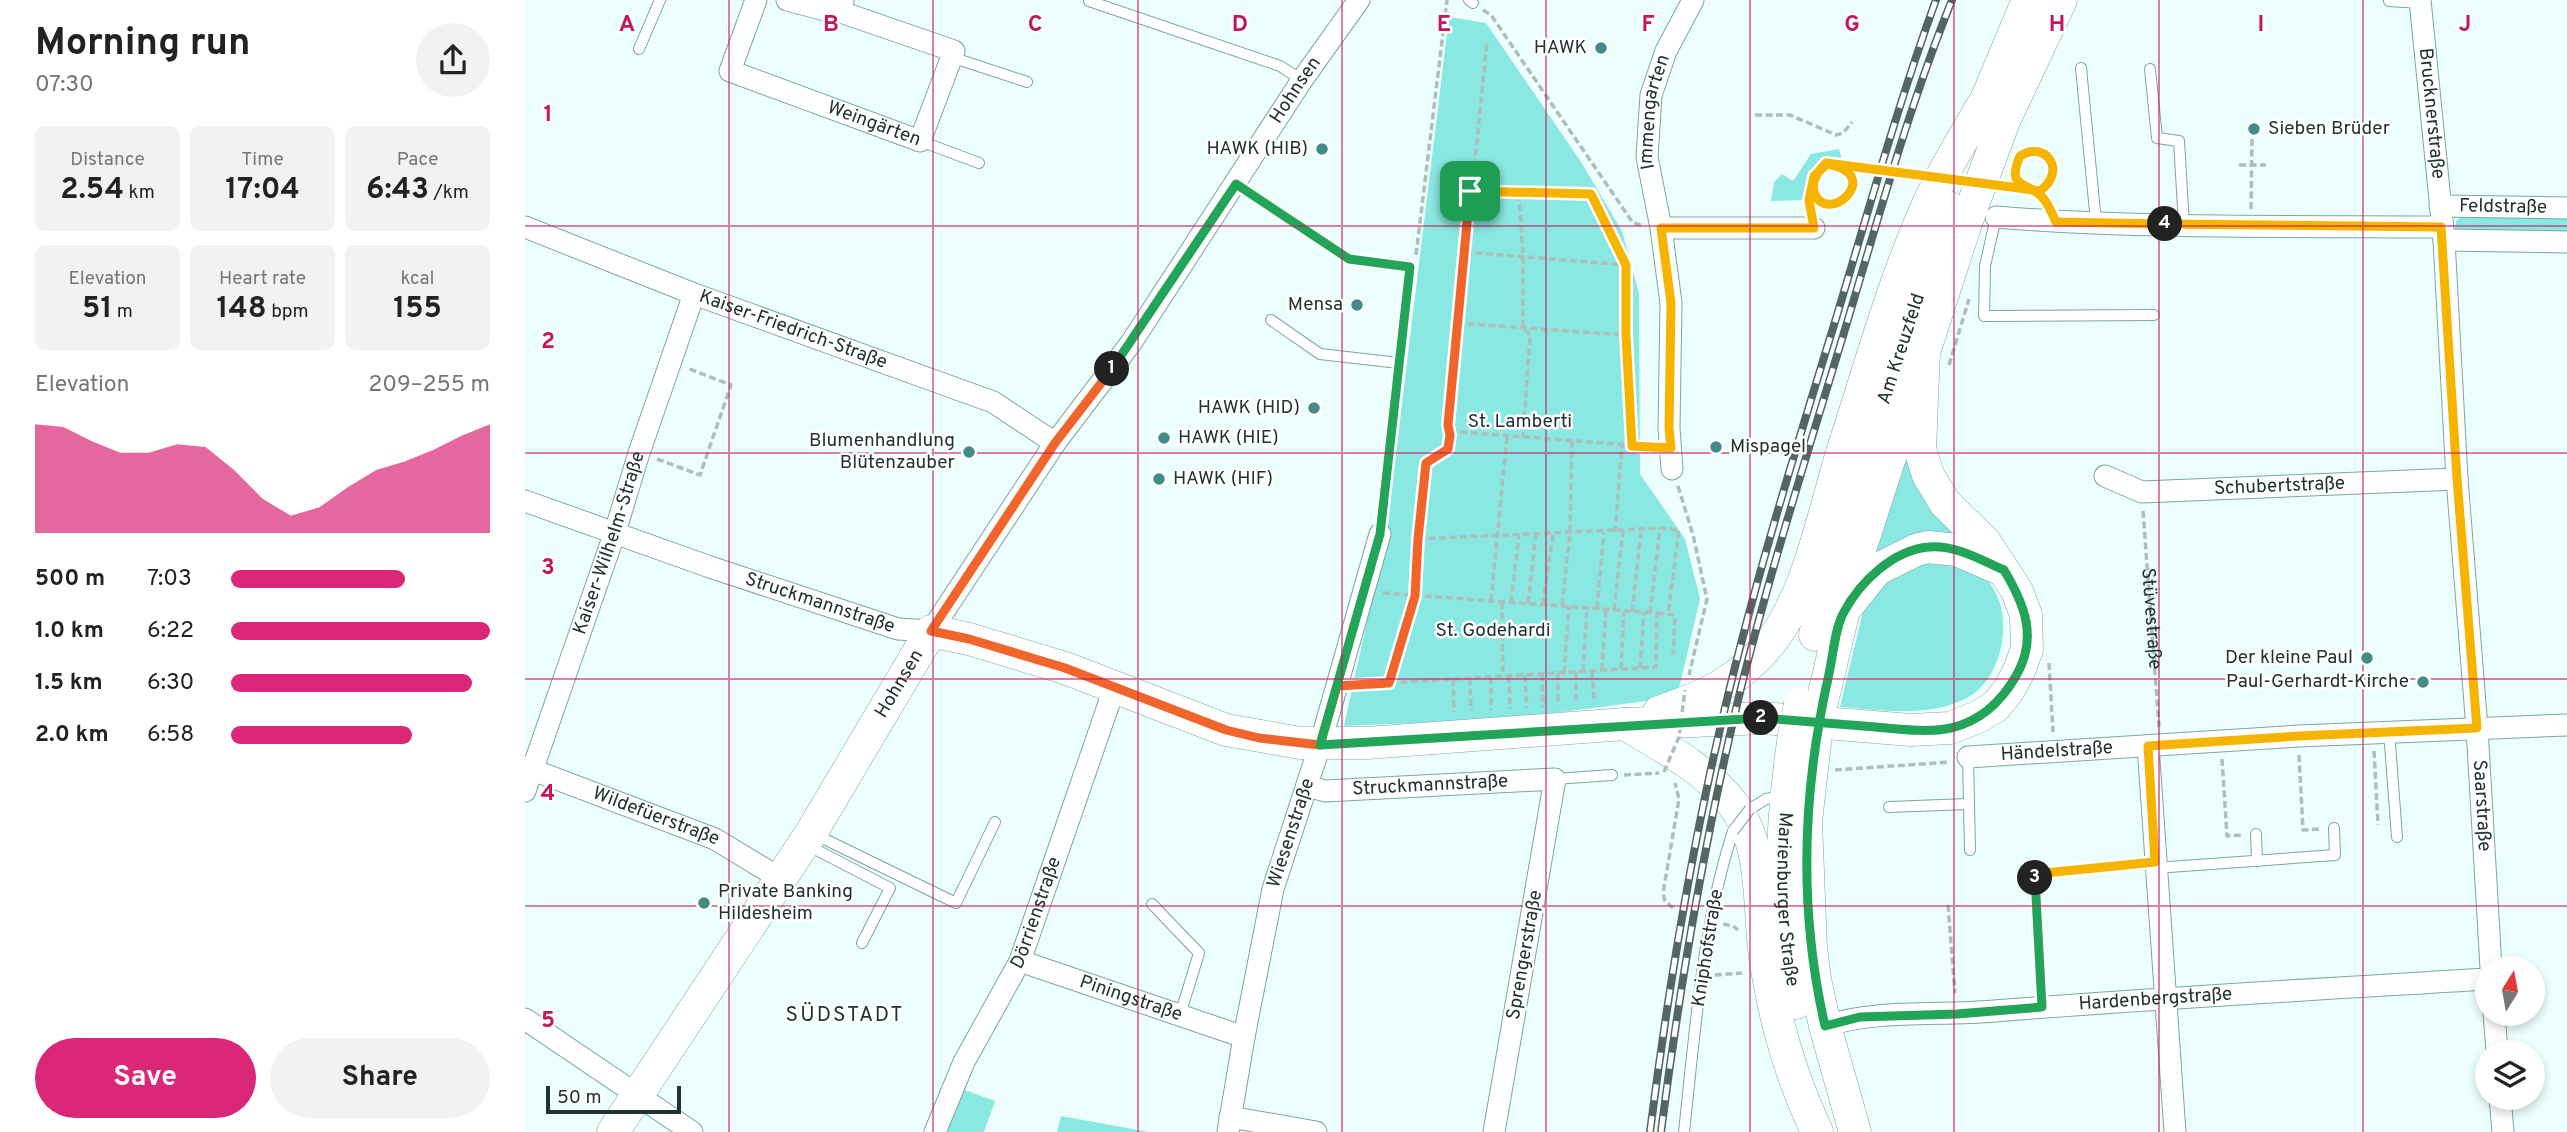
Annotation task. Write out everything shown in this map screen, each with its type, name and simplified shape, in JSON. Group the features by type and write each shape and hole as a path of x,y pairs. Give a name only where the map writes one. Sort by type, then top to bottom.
{"main road":[{"name":"Am Kreuzfeld","path":"1811,705 1832,562 1909,319 1982,106 2028,0"},
{"name":"Am Kreuzfeld","path":"1842,614 1854,568 1966,223 2004,121 2061,0"},
{"path":"1625,724 1693,700 1729,682 1754,661 1774,638 1789,614 1804,577 1910,246 1927,205 1982,106"},
{"path":"1625,724 1763,718 1911,730 1950,728 1978,717 1996,706 2019,671 2027,649 2026,615 2004,570 1985,542 1945,503 1928,475 1920,449 1924,351"},
{"path":"1842,614 1876,570 1916,550 1928,547 1957,550 2004,570"},
{"name":"Marienburger Straße","path":"1842,614 1811,705 1813,752 1806,821 1807,873 1811,949 1825,1026 1855,1132"},
{"name":"Struckmannstraße","path":"931,631 969,639 1115,686 1226,730 1259,738 1320,745 1625,724"},
{"name":"Hohnsen","path":"613,1132 808,838 931,631"},
{"path":"1625,724 1689,763 1705,776 1733,803 1745,824 1755,853 1765,963 1778,1021 1800,1096 1817,1132"},
{"name":"Marienburger Straße","path":"1813,752 1786,796 1783,818 1782,894 1789,967 1809,1057 1832,1132"}],"street":[{"name":"Weingärten","path":"756,0 730,71 921,141 951,57"},
{"path":"787,0 825,10 840,5 954,51 951,57"},
{"name":"Hohnsen","path":"931,631 1055,443 1131,344 1302,80 1359,0"},
{"name":"Immengarten","path":"1672,470 1669,428 1671,303 1661,228 1647,157 1651,95 1666,51 1692,0"},
{"name":"Brucknerstraße","path":"2420,1 2442,224"},
{"name":"Feldstraße","path":"1996,216 2056,222 2184,225 2442,224 2567,208"},
{"name":"Feldstraße","path":"2442,224 2567,242"},
{"name":"Saarstraße","path":"2442,224 2490,956"},
{"name":"Kaiser-Friedrich-Straße","path":"525,227 694,294 993,402 1055,443"},
{"path":"1661,228 1814,228"},
{"name":"Kaiser-Wilhelm-Straße","path":"525,790 529,768 615,532 639,453 694,294"},
{"name":"Schubertstraße","path":"2105,476 2142,492 2457,479"},
{"name":"Struckmannstraße","path":"525,501 898,629 931,631"},
{"name":"Wiesenstraße","path":"1229,1125 1272,888 1320,745 1380,534"},
{"name":"Dörrienstraße","path":"935,1132 964,1062 1020,961 1115,686"},
{"name":"Händelstraße","path":"1968,757 2381,731 2567,725"},
{"path":"2154,745 2155,865 2175,1132"},
{"name":"Wildefüerstraße","path":"529,768 715,839 781,879"},
{"name":"Struckmannstraße","path":"1307,786 1325,791 1555,779"},
{"name":"Sprengerstraße","path":"1494,1132 1555,779"},
{"name":"Piningstraße","path":"1020,961 1244,1037"},
{"name":"Hardenbergstraße","path":"1825,1026 1860,1017 1957,1014 2165,997 2475,980"},
{"path":"525,1019 692,1132"},
{"path":"2501,1110 2503,1132"},
{"path":"1229,1125 1316,1132"}],"lane":[{"path":"639,49 660,0"},
{"path":"1089,1 1280,66 1302,80"},
{"path":"2389,1 2420,1"},
{"path":"951,57 1027,82"},
{"path":"2081,68 2096,222"},
{"path":"2150,69 2157,138 2179,141 2184,225"},
{"path":"921,141 979,163"},
{"path":"1236,184 1349,259 1410,267"},
{"path":"1996,216 1985,267 1984,316 2154,315"},
{"name":"Wiesenstraße","path":"1380,534 1410,267"},
{"path":"1271,320 1320,354 1399,363"},
{"path":"2381,731 2397,837"},
{"path":"1968,757 1970,850"},
{"path":"1555,779 1612,775"},
{"name":"Kniphofstraße","path":"1683,1132 1699,998 1718,888 1733,831 1751,809 1766,799 1786,796"},
{"path":"1889,807 1968,804"},
{"path":"808,838 956,903 995,822"},
{"path":"2035,874 2335,855 2334,828"},
{"path":"2256,834 2257,861"},
{"path":"808,838 890,888 862,943"},
{"path":"1152,904 1199,953 1180,1015"}],"path":[{"path":"1410,267 1418,250 1447,0"},
{"path":"1471,1 1491,15 1633,223 1661,228"},
{"path":"1389,683 1415,596 1426,463 1448,449 1457,323 1487,42"},
{"path":"1755,115 1783,114 1840,135 1852,122"},
{"path":"2252,139 2252,225"},
{"path":"1814,228 1809,200 1814,176 1827,164 1843,167 1851,176 1852,188 1845,199 1837,204 1825,203 1816,196 1813,189 1818,171 1826,163 2040,191 2050,184 2054,173 2048,158 2033,151 2020,156 2015,170 2021,185 2041,195 2056,222"},
{"path":"2239,165 2266,165"},
{"path":"1470,191 1591,194 1626,265 1626,335 1632,446"},
{"path":"1519,194 1524,328 1530,335 1523,437"},
{"path":"1464,252 1626,265"},
{"path":"1945,375 1966,315 1971,290"},
{"path":"1457,323 1626,335"},
{"path":"639,453 699,475 731,385 672,362"},
{"path":"1450,431 1671,448"},
{"path":"1491,601 1507,436"},
{"path":"1562,605 1570,533 1572,441"},
{"path":"1615,532 1622,445"},
{"path":"1612,775 1664,772 1679,737 1685,690 1707,599 1693,535 1672,470"},
{"name":"Stüvestraße","path":"2142,492 2154,745"},
{"path":"1418,539 1660,528 1679,530 1668,614"},
{"path":"1650,613 1660,528"},
{"path":"1632,612 1641,530"},
{"path":"1614,610 1623,531"},
{"path":"1597,608 1604,532"},
{"path":"1528,604 1536,534"},
{"path":"1543,604 1553,534"},
{"path":"1511,602 1519,535"},
{"path":"1363,591 1675,615 1673,656"},
{"path":"1502,602 1503,676"},
{"path":"1564,673 1569,606"},
{"path":"1583,671 1587,607"},
{"path":"1602,670 1606,608"},
{"path":"1621,669 1624,611"},
{"path":"1640,668 1643,612"},
{"path":"1337,686 1656,667 1657,613"},
{"path":"2049,656 2054,752"},
{"path":"1592,671 1594,702"},
{"path":"1576,672 1576,703"},
{"path":"1558,673 1558,705"},
{"path":"1542,674 1543,707"},
{"path":"1525,675 1527,709"},
{"path":"1509,676 1510,710"},
{"path":"1491,677 1491,712"},
{"path":"1469,678 1471,711"},
{"path":"1453,679 1454,712"},
{"path":"2378,825 2381,731"},
{"path":"2299,736 2303,830"},
{"path":"2221,741 2227,836"},
{"path":"1813,752 1957,762 1968,757"},
{"path":"1673,908 1665,901 1663,893 1679,799 1674,779"},
{"path":"2035,874 2042,1007"},
{"path":"1948,905 1957,1014"},
{"path":"1721,924 1723,914"},
{"path":"1710,976 1743,973"}],"green space":[{"name":"St. Lamberti","path":"1449,17 1486,23 1581,162 1622,231 1639,293 1640,474 1685,539 1700,599 1677,697 1508,719 1344,726 1386,535"},
{"path":"1839,149 1842,160 1821,168 1812,184 1809,200 1771,201 1774,182 1782,174 1793,181 1811,154"},
{"path":"2461,217 2567,218 2567,234 2459,233 2455,228 2456,221"},
{"path":"1908,441 1977,550 1869,562"},
{"path":"1938,558 1979,573 1991,585 1999,601 2003,638 1991,673 1981,688 1967,698 1937,708 1888,711 1840,707 1865,603 1907,564"},
{"path":"962,1089 995,1101 984,1132 946,1132"},
{"path":"1061,1116 1149,1132 1057,1132"}],"railway":[{"path":"1650,1132 1684,908 1730,687 1793,460 1895,121 1936,0"},
{"path":"1661,1132 1695,911 1740,692 1789,513 1894,166 1952,0"}],"place":[{"name":"HAWK","path":"1601,48"},
{"name":"Sieben Brüder","path":"2254,129"},
{"name":"HAWK (HIB)","path":"1322,149"},
{"name":"Mensa","path":"1357,305"},
{"name":"HAWK (HID)","path":"1314,408"},
{"name":"HAWK (HIE)","path":"1164,438"},
{"name":"Mispagel","path":"1716,447"},
{"name":"Blumenhandlung Blütenzauber","path":"969,452"},
{"name":"HAWK (HIF)","path":"1159,479"},
{"name":"Der kleine Paul","path":"2367,658"},
{"name":"Paul-Gerhardt-Kirche","path":"2423,682"},
{"name":"Private Banking Hildesheim","path":"704,903"}],"district":[{"name":"SÜDSTADT","path":"845,1015"}],"route":[{"path":"1470,191 1448,425 1450,435 1448,449 1426,463 1415,596 1389,683 1337,686 1320,745 1259,738 1226,730 1065,668 969,639 931,631 1055,443 1131,344 1236,184 1349,259 1410,267 1380,534 1320,745 1625,724 1763,718 1840,724 1911,730 1950,728 1978,717 1996,706 2019,671 2027,649 2026,615 2017,591 2004,570 1957,550 1928,547 1916,550 1876,570 1842,614 1821,706 1815,743 1806,821 1811,949 1825,1026 1860,1017 1957,1014 2042,1007 2035,874 2155,862 2148,746 2477,728 2457,479 2444,240 2441,227 2056,222 2041,195 2021,185 2015,170 2020,156 2026,152 2041,153 2052,164 2054,173 2050,184 2040,191 2011,187 1844,166 1826,163 1818,171 1813,189 1816,196 1825,203 1837,204 1845,199 1852,188 1851,176 1843,167 1827,164 1814,176 1809,200 1814,228 1661,228 1671,303 1671,448 1632,446 1626,335 1626,265 1591,194 1470,191"}],"park label":[{"name":"St. Godehardi","path":"1493,631"}]}
